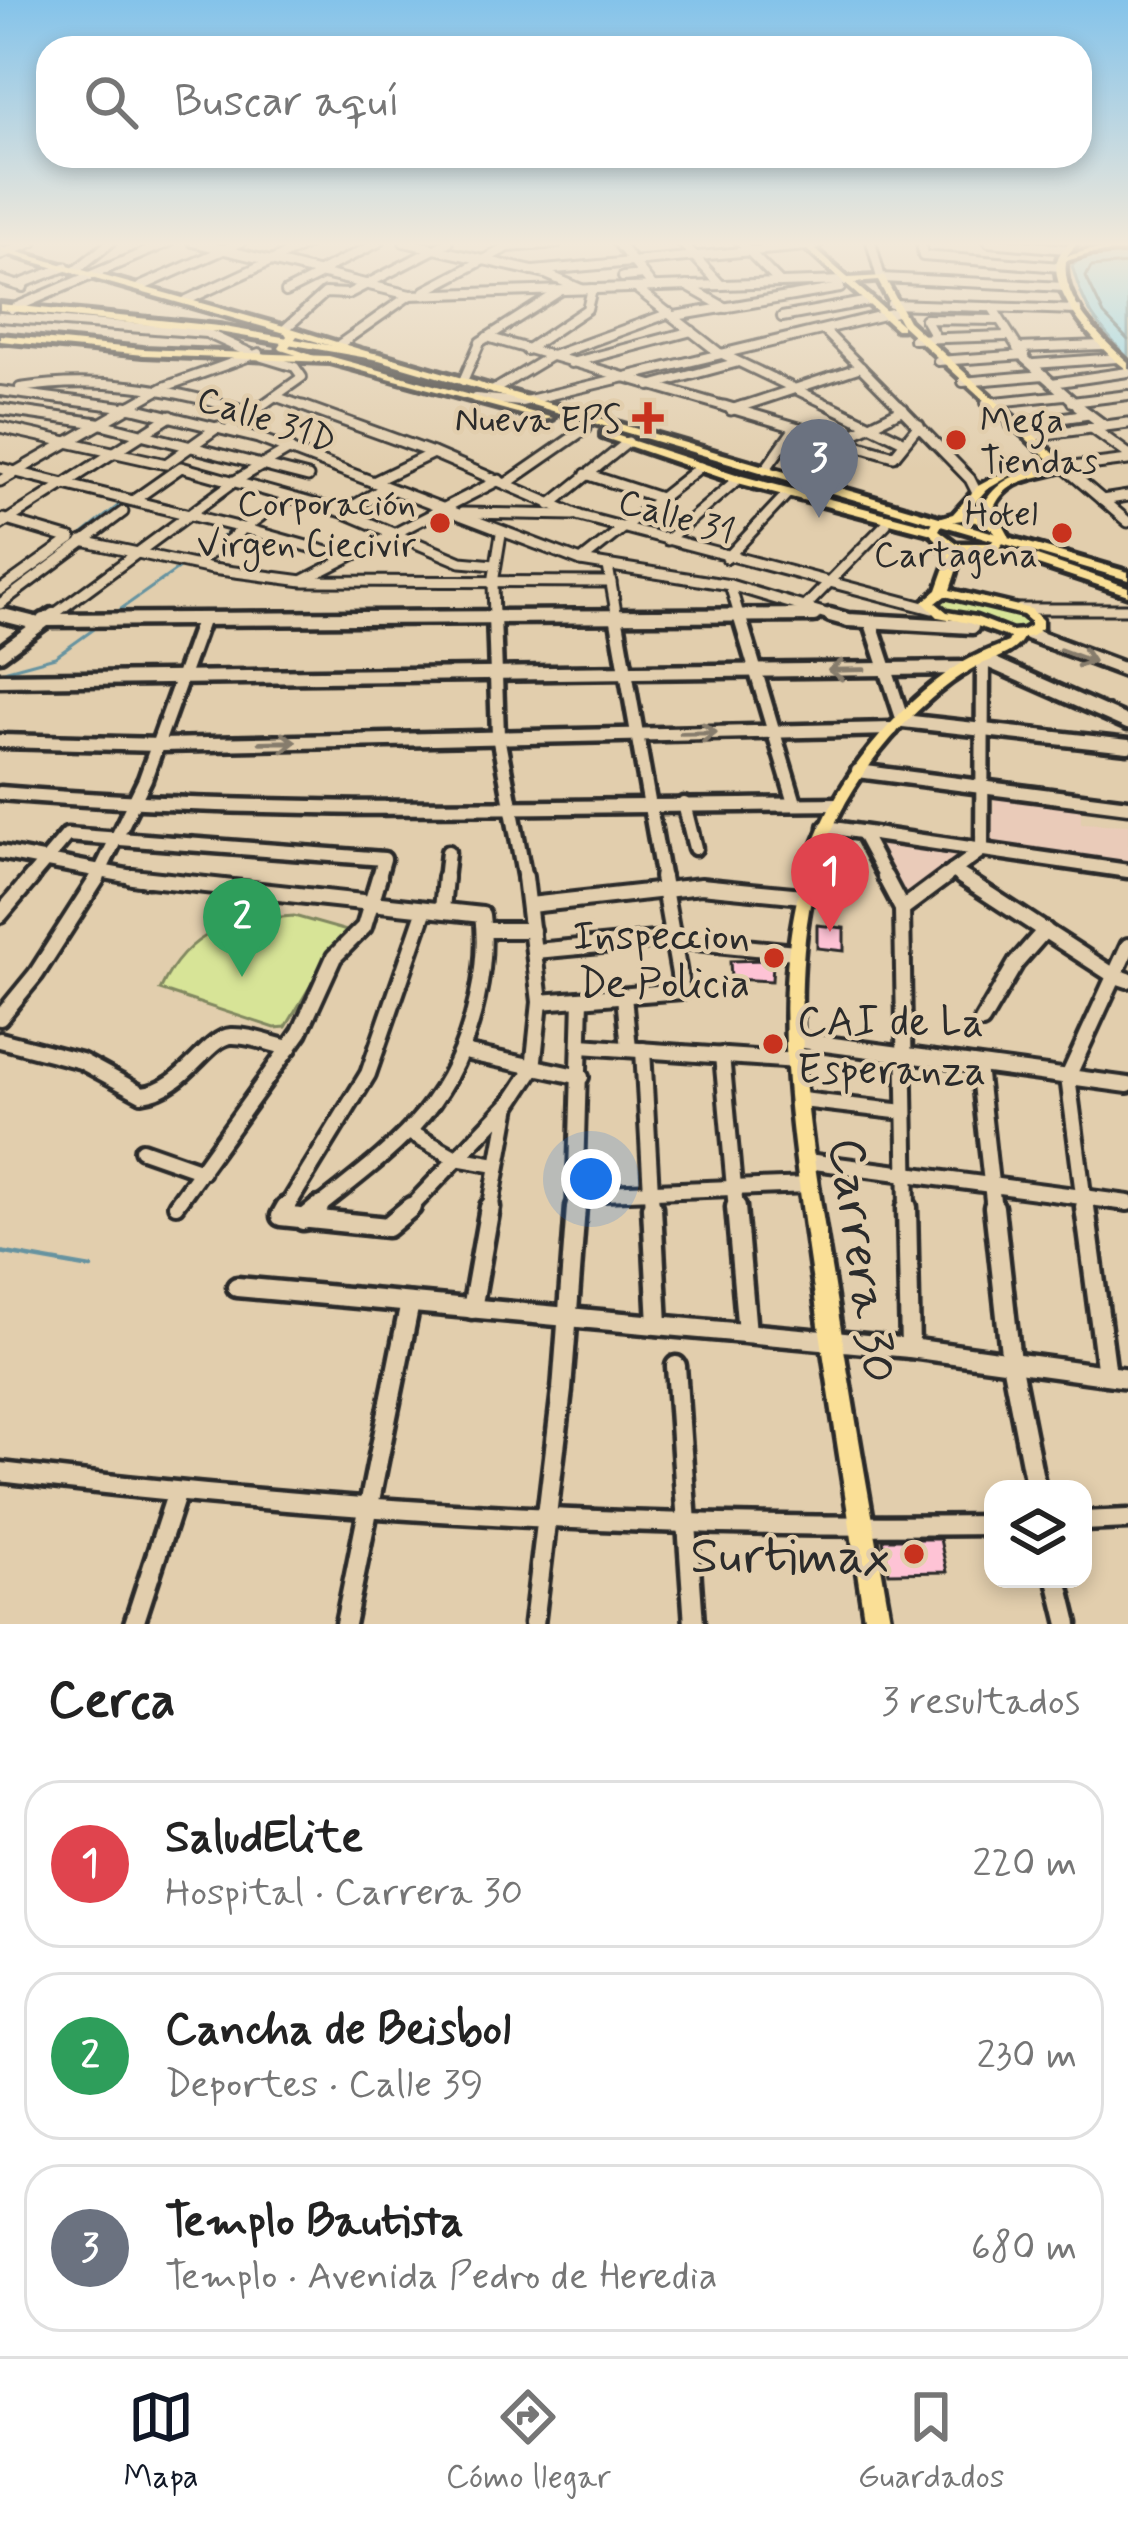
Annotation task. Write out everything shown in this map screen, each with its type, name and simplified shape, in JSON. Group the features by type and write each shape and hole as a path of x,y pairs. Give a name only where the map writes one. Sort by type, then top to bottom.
{"highway":[{"path":"93,318 272,338 287,334 315,337"},
{"path":"287,334 463,381 904,511 942,527"},
{"path":"0,338 152,352 312,357 359,365 475,398 535,404 585,429 738,479 994,541 1069,565 1128,591"},
{"path":"261,354 275,345 272,338"},
{"path":"808,499 886,524 942,527"},
{"path":"994,541 1069,565 1128,576"}],"main road":[{"path":"239,318 287,334 286,349 312,357"},
{"path":"895,318 898,325"},
{"path":"898,318 918,339"},
{"path":"1083,318 1128,370"},
{"path":"872,321 898,325 918,339 1061,465"},
{"path":"315,337 380,357"},
{"path":"1031,436 1037,455 1035,469"},
{"path":"942,527 988,488 1035,469 1061,465"},
{"path":"1035,469 1080,481"},
{"path":"988,488 994,541"},
{"path":"942,527 981,519 994,541"},
{"path":"936,599 954,559 942,527"},
{"path":"969,596 961,574 966,561 994,541"},
{"path":"969,596 1018,609 1030,614 1028,631 936,599 969,596"},
{"name":"Carrera 30","path":"878,1624 807,1161 797,1050 795,952 803,896 838,804 858,771 897,725 963,668 1017,642 1028,631"}],"street":[{"path":"0,427 166,464 277,397 300,380 302,372 206,333 10,318"},
{"path":"287,334 302,318"},
{"path":"340,344 377,318"},
{"path":"463,381 487,337 517,318"},
{"path":"526,350 573,318"},
{"path":"494,391 549,357 596,336 663,318"},
{"path":"676,318 736,362 903,441"},
{"path":"783,318 810,334"},
{"path":"535,404 718,352 878,318"},
{"path":"925,319 997,320 1052,383 1105,426"},
{"path":"925,319 936,338"},
{"path":"562,325 596,336"},
{"path":"570,363 692,331"},
{"path":"826,331 970,479 988,488"},
{"path":"918,339 1007,336"},
{"path":"487,337 894,456 919,425"},
{"path":"943,360 1103,345"},
{"path":"0,481 164,387 261,354"},
{"path":"1034,364 1117,358"},
{"path":"648,386 736,362"},
{"path":"730,410 861,367"},
{"path":"1052,383 1128,370"},
{"path":"967,382 1044,375"},
{"name":"Calle 31D","path":"4,391 81,381 164,387 246,411"},
{"name":"Calle 31D","path":"4,391 125,406 223,429 290,449 581,561 730,585 827,615"},
{"path":"991,402 1128,395"},
{"name":"Calle 31","path":"277,397 433,453 580,516 827,584 936,599"},
{"path":"0,409 98,423 308,477"},
{"path":"839,441 903,409"},
{"path":"1015,424 1089,414"},
{"path":"2,521 171,416"},
{"path":"1031,436 1128,423"},
{"path":"765,470 795,428"},
{"path":"1092,428 1128,457"},
{"path":"303,580 503,482 585,429"},
{"path":"543,513 628,442"},
{"path":"0,654 235,481 290,449"},
{"path":"373,482 433,453"},
{"path":"1061,465 1128,457"},
{"path":"1061,465 1128,522"},
{"path":"129,499 181,467 344,512 448,557 496,565"},
{"path":"581,561 700,467"},
{"path":"0,468 346,557"},
{"path":"586,474 660,498"},
{"path":"667,540 738,479"},
{"path":"344,512 386,487"},
{"path":"727,557 788,494"},
{"path":"1102,500 1128,496"},
{"name":"Calle 31","path":"445,511 580,516"},
{"path":"0,590 123,512"},
{"path":"448,852 434,909 368,1074 281,1212 283,1217 387,1227 398,1221 508,1105 533,1069 540,1002 536,951 508,807 494,674 496,532 518,514"},
{"path":"191,562 262,516"},
{"path":"2,521 136,553 303,580 611,582"},
{"path":"805,607 886,524"},
{"path":"0,604 76,540"},
{"path":"445,583 448,557"},
{"path":"540,1002 682,991 608,566"},
{"path":"730,585 795,803"},
{"path":"1018,609 1128,609"},
{"path":"1028,631 1067,612"},
{"path":"0,614 42,622 827,615 871,623 972,628"},
{"path":"0,1018 41,966 119,842 161,745 202,621"},
{"path":"871,623 888,669 897,725"},
{"path":"1028,631 1128,671"},
{"path":"982,850 983,659 1128,723"},
{"path":"0,680 963,668"},
{"path":"0,741 161,745 776,732 897,725 1128,746"},
{"path":"858,771 1128,806"},
{"path":"0,794 135,804 838,804"},
{"path":"684,804 695,848"},
{"path":"826,827 1128,871"},
{"path":"862,833 902,909 910,1348"},
{"path":"0,915 67,835 384,859 374,904 357,937 334,957 289,1048 176,1205"},
{"path":"902,909 982,850"},
{"path":"0,852 241,894 434,909 532,930"},
{"path":"953,871 1120,977"},
{"path":"530,905 664,887 730,885 803,896"},
{"path":"304,1220 409,1132 441,1092 464,1052 479,988 483,923"},
{"path":"982,1021 1016,963 1045,931"},
{"path":"536,951 606,939 673,937 795,952"},
{"path":"1106,1375 1068,1077 1120,977 1128,946"},
{"path":"624,996 636,1050 658,1325"},
{"path":"534,1624 568,1317 577,1194 581,999"},
{"path":"0,1040 17,1049 87,1063 134,1093 148,1095 164,1091 220,1039 232,1036 289,1048"},
{"path":"581,1046 722,1055 797,1050 905,1056 1128,1085"},
{"path":"464,1052 581,1077"},
{"path":"722,1055 747,1333"},
{"path":"978,1066 1011,1362 1034,1480"},
{"path":"802,1100 904,1112"},
{"path":"472,1309 508,1105"},
{"path":"409,1132 456,1158 496,1165"},
{"path":"142,1150 202,1171"},
{"path":"807,1161 1128,1203"},
{"path":"577,1194 810,1185"},
{"path":"237,1287 910,1348 1128,1378"},
{"path":"345,1624 410,1303"},
{"path":"676,1366 694,1624"},
{"path":"0,1472 176,1495 548,1522 984,1525"},
{"path":"134,1624 176,1495"},
{"path":"1092,1521 1128,1519"},
{"path":"1060,1588 1068,1624"}],"shaded area":[{"path":"994,794 1081,804 1081,823 1128,825 1128,863 992,845"},
{"path":"872,837 976,853 908,900"}],"green space":[{"path":"945,595 1023,614 1031,627 997,627 955,614 936,604"},
{"path":"294,916 354,933 334,946 286,1027 275,1028 160,990 184,953 215,931"}],"water":[{"path":"1094,318 1128,318 1128,358"}],"building":[{"path":"817,925 844,928 844,951 817,948"},
{"path":"730,961 784,962 773,962 772,981 731,979"},
{"name":"Surtimax","path":"883,1539 940,1539 947,1572 889,1573"}],"waterway":[{"path":"141,490 186,456"},
{"path":"238,525 280,496"},
{"path":"74,541 123,502"},
{"path":"190,561 230,531"},
{"path":"111,616 182,566"},
{"path":"0,672 55,657 97,627"},
{"path":"0,1252 91,1268"}],"place":[{"name":"Nueva EPS","path":"648,418"},
{"name":"Mega Tiendas","path":"956,440"},
{"name":"Templo Bautista","path":"819,518"},
{"name":"Corporación Virgen Ciecivir","path":"440,523"},
{"name":"Hotel Cartagena","path":"1062,533"},
{"name":"SaludElite","path":"830,932"},
{"name":"Inspeccion De Policia","path":"774,958"},
{"name":"Cancha de Beisbol","path":"242,977"},
{"name":"CAI de La Esperanza","path":"773,1044"},
{"name":"Surtimax","path":"914,1554"}]}
